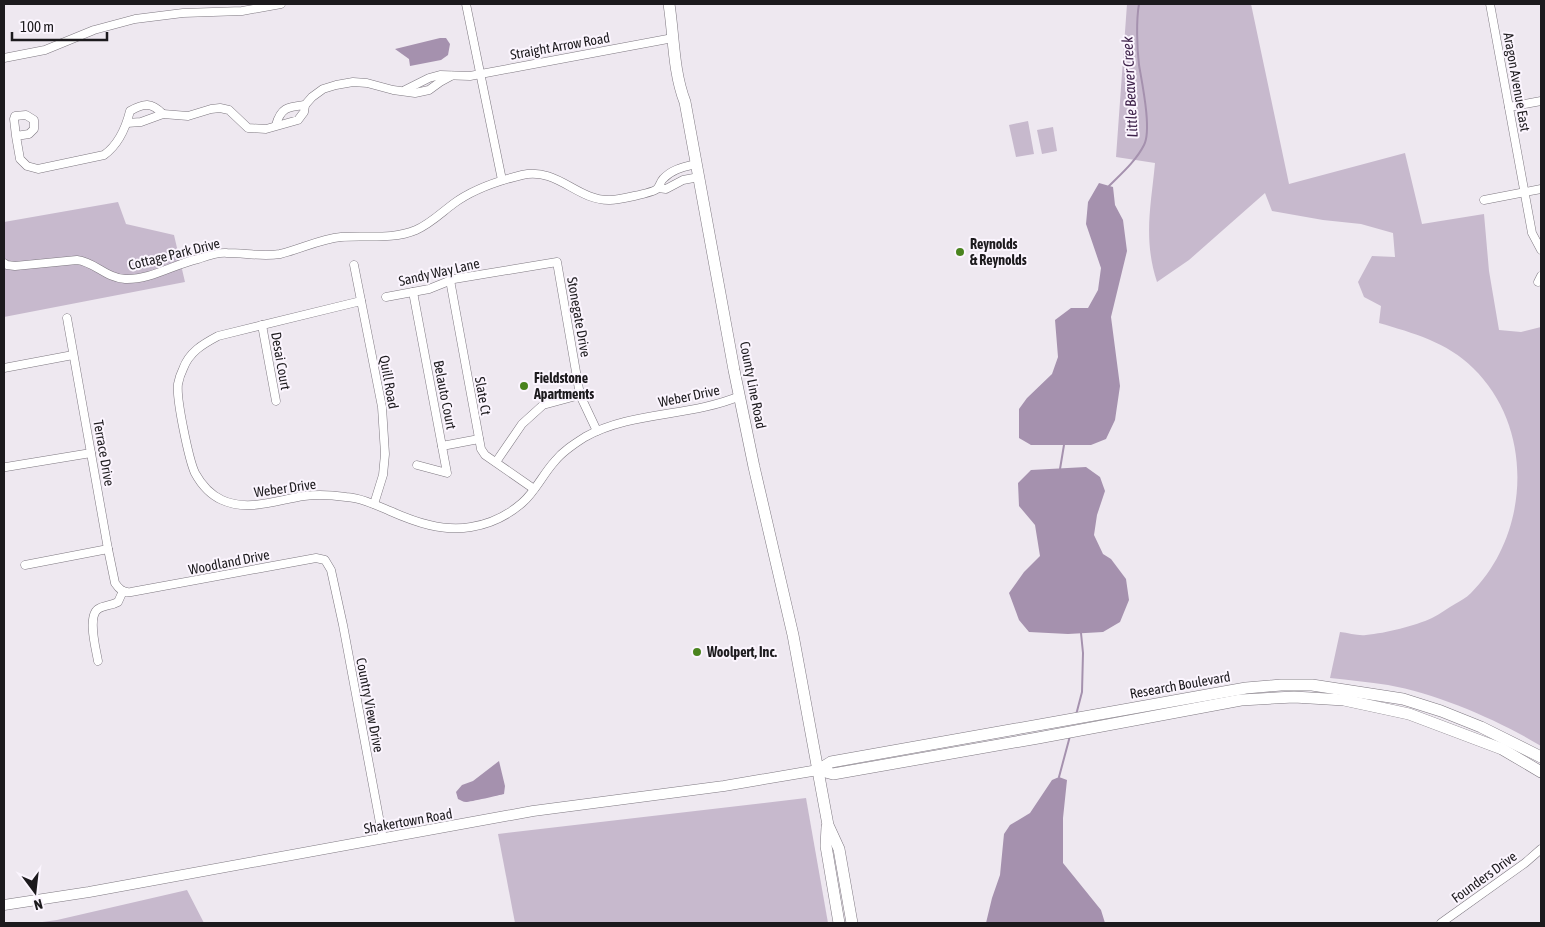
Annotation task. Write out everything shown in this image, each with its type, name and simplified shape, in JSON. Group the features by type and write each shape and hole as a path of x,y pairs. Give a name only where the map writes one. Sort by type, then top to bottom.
{"main road":[{"name":"County Line Road","path":"669,4 675,60 685,102 740,396 754,467 793,635 818,770"},
{"name":"Research Boulevard","path":"818,770 831,762 1246,688 1281,685 1312,685 1403,699 1481,727 1541,757"},
{"name":"Research Boulevard","path":"818,770 833,774 1241,700 1294,697 1344,700 1388,708 1437,723 1502,749 1541,772"},
{"path":"818,770 828,825 839,849 852,923"},
{"path":"828,825 826,846 839,923"}],"street":[{"path":"4,58 45,50 94,30 135,19 183,13 242,11 281,4"},
{"path":"466,4 493,128 502,180"},
{"name":"Aragon Avenue East","path":"1490,4 1532,233 1541,250"},
{"name":"Straight Arrow Road","path":"276,125 279,114 286,109 305,105 323,89 353,82 367,83 393,90 404,90 440,75 470,76 673,38"},
{"path":"1509,106 1541,101"},
{"name":"Straight Arrow Road","path":"16,136 20,159 26,166 38,169 104,154 112,149 127,123 130,111 142,104 155,106 163,114"},
{"name":"Straight Arrow Road","path":"127,123 141,122 163,114 188,116 220,108 229,110 248,128 266,129 298,120 304,112 305,105"},
{"name":"Cottage Park Drive","path":"658,188 661,181 677,169 696,164"},
{"name":"Cottage Park Drive","path":"4,263 7,266 15,266 77,260 86,261 105,273 125,279 139,278 190,260 226,252 254,255 279,254 314,242 337,237 394,236 426,225 472,192 502,180 525,174 547,176 568,184 589,197 603,200 613,200 658,188 666,190 682,180 699,177"},
{"path":"1484,200 1541,189"},
{"name":"Sandy Way Lane","path":"386,297 429,289 450,280 557,262"},
{"name":"Stonegate Drive","path":"557,262 580,395 598,431"},
{"name":"Quill Road","path":"354,265 382,407 384,431 383,475 374,504"},
{"name":"Slate Ct","path":"450,280 481,449 485,455 534,489"},
{"name":"Belauto Court","path":"413,292 447,473 417,465"},
{"name":"Weber Drive","path":"361,301 218,336 202,344 191,354 183,367 178,383 178,396 190,462 202,484 221,500 239,506 305,496 350,497 436,527 456,529 488,523 507,514 523,502 555,460 569,448 598,431 623,423 723,403 740,396"},
{"name":"Terrace Drive","path":"67,318 108,549 115,583 122,591"},
{"name":"Desai Court","path":"262,325 276,401"},
{"path":"4,368 73,355"},
{"path":"496,462 522,424 542,404 580,395"},
{"path":"442,446 478,440"},
{"path":"6,467 91,453"},
{"path":"25,565 108,549"},
{"name":"Woodland Drive","path":"122,591 131,592 316,558 322,558 329,564 332,575"},
{"name":"Country View Drive","path":"332,575 383,839"},
{"path":"98,660 93,628 94,615 102,607 118,602 122,591"},
{"name":"Shakertown Road","path":"4,905 89,892 533,811 724,786 818,770"},
{"name":"Founders Drive","path":"1441,923 1525,863 1541,849"}],"shaded area":[{"path":"1127,4 1251,4 1289,184 1405,153 1422,224 1484,214 1489,271 1499,330 1521,332 1541,327 1541,746 1506,727 1447,701 1388,685 1330,678 1340,632 1360,635 1374,634 1400,629 1425,621 1438,615 1471,593 1491,569 1505,541 1514,512 1517,481 1515,450 1507,420 1493,392 1463,359 1441,345 1379,323 1381,306 1364,297 1358,282 1372,256 1395,257 1393,233 1361,224 1323,220 1272,211 1265,193 1189,260 1157,282 1149,237 1155,163 1116,157"},
{"path":"446,38 450,44 448,55 441,60 410,66 409,59 395,49"},
{"path":"1028,121 1034,154 1016,157 1009,125"},
{"path":"1053,127 1057,151 1042,154 1037,130"},
{"path":"1099,183 1113,187 1115,205 1123,220 1127,251 1111,317 1120,386 1115,420 1106,439 1091,445 1031,445 1019,438 1019,409 1027,398 1052,374 1058,357 1055,320 1071,308 1088,308 1098,290 1101,268 1086,224 1088,202"},
{"path":"118,202 126,224 174,235 185,282 4,317 4,222"},
{"path":"1086,467 1100,477 1105,491 1097,515 1094,535 1103,554 1111,559 1126,579 1129,600 1120,622 1103,632 1068,634 1029,632 1019,620 1009,593 1024,572 1040,556 1035,525 1019,506 1018,483 1031,470"},
{"path":"499,761 505,786 504,794 466,802 458,799 456,792 462,785 473,781"},
{"path":"1059,777 1067,780 1063,818 1063,863 1101,910 1105,923 986,923 1000,875 1004,834 1010,825 1030,813 1052,780"},
{"path":"806,798 828,923 515,923 498,834"},
{"path":"187,890 204,923 35,923 57,920"}],"waterway":[{"name":"Little Beaver Creek","path":"1109,186 1137,156 1146,138 1146,106 1138,51 1137,26 1139,4"},
{"path":"1060,469 1064,445"},
{"path":"1076,715 1082,692 1083,653 1081,633"},
{"path":"1059,777 1070,736"}],"place":[{"name":"Reynolds & Reynolds","path":"960,252"},
{"name":"Fieldstone Apartments","path":"524,386"},
{"name":"Woolpert, Inc.","path":"697,652"}]}
